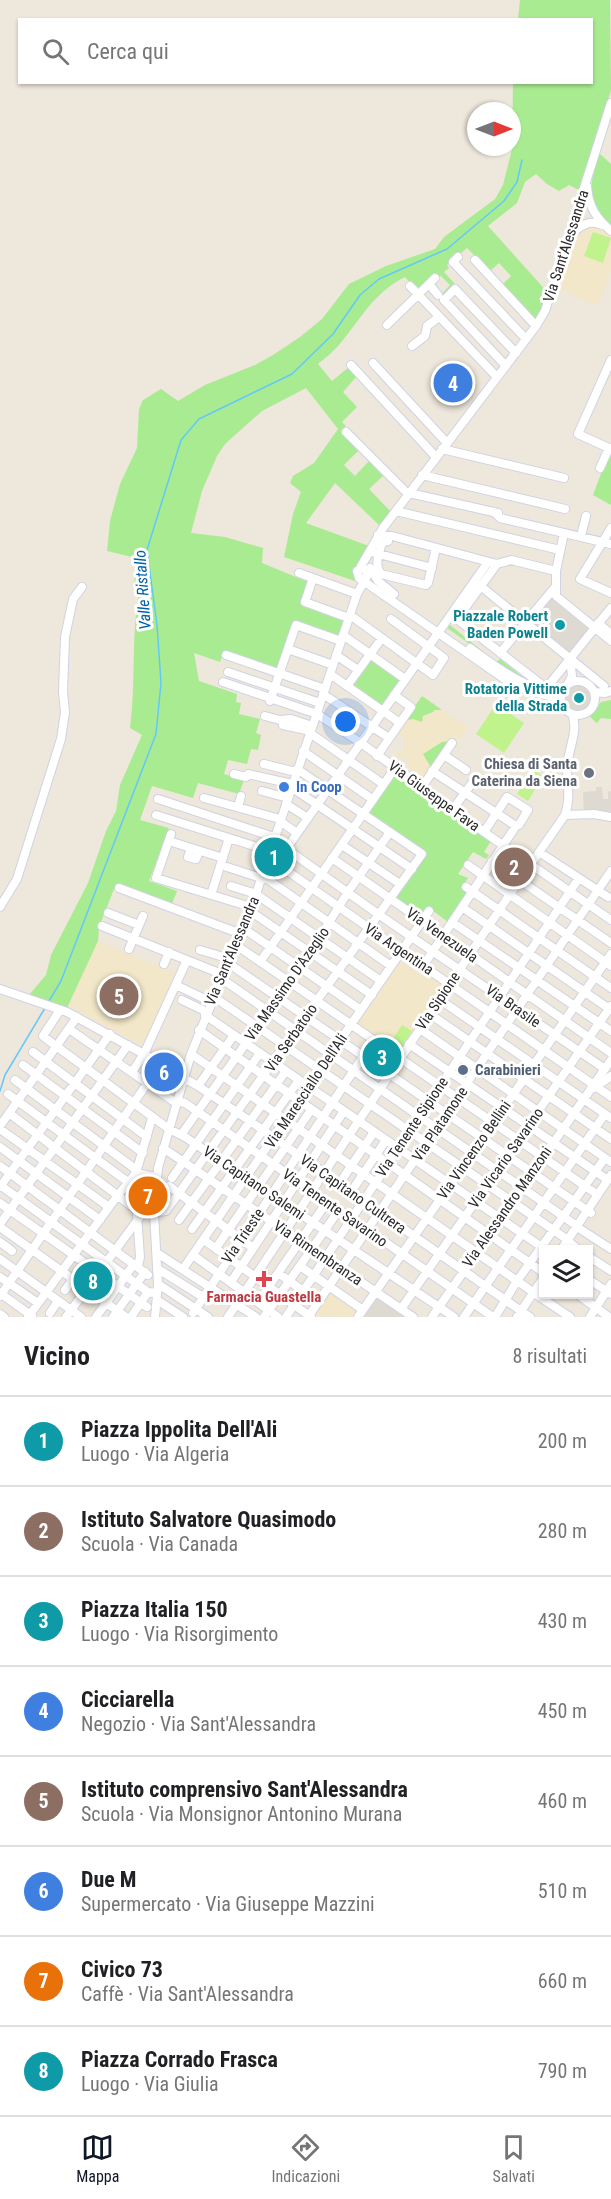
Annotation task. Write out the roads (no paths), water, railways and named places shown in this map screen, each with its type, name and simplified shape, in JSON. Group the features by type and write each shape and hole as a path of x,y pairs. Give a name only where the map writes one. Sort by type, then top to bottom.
{"street":[{"name":"Via Sant'Alessandra","path":"155,1317 158,1269 154,1213 156,1177 163,1148 199,1030 263,877 303,751 364,578 370,552 381,532 422,475 516,353 545,311 611,103"},
{"path":"587,182 594,217"},
{"path":"578,210 589,210 610,230"},
{"path":"570,236 594,217"},
{"path":"455,259 526,339"},
{"path":"475,260 536,326"},
{"path":"387,326 432,281 441,297 506,366"},
{"path":"410,286 497,377"},
{"path":"441,297 455,289 516,353"},
{"path":"412,346 425,336 427,326 439,317"},
{"path":"600,468 610,448 578,434 611,360"},
{"path":"373,363 445,446 564,478"},
{"path":"351,365 436,457"},
{"path":"346,432 409,493 494,513 500,518 607,542"},
{"path":"422,475 565,509"},
{"path":"396,511 560,550"},
{"path":"581,536 586,516"},
{"path":"611,528 607,542 580,579 611,593"},
{"path":"381,532 390,539 488,562 497,564 511,560 556,571"},
{"path":"564,532 556,571 556,596 611,633"},
{"path":"390,539 382,542 376,566 381,574 426,585 436,548"},
{"path":"370,552 432,568"},
{"path":"488,562 457,619 538,682 548,686 611,608"},
{"path":"263,877 276,863 440,630 477,584 497,564"},
{"path":"299,573 313,578 373,576 382,586 506,680 528,691 554,697 562,702 567,711 572,714 585,714"},
{"path":"313,578 305,602 349,617 433,675 444,658 391,619"},
{"path":"364,578 382,586"},
{"path":"364,578 517,680 544,690 554,691 575,681 582,681 590,685 594,692 595,702 573,734"},
{"path":"477,584 608,689 605,693 594,692"},
{"path":"500,653 556,586"},
{"path":"0,908 20,871 61,739 65,712 63,692 65,637 73,599 82,587"},
{"path":"597,625 611,641"},
{"path":"270,700 296,626 342,638 370,654 405,679"},
{"path":"347,686 382,638"},
{"path":"288,649 333,665"},
{"path":"226,655 324,691 389,738"},
{"path":"336,655 358,670"},
{"path":"562,702 572,676 570,660"},
{"path":"570,660 582,681"},
{"path":"228,672 320,703"},
{"path":"330,674 400,723"},
{"name":"Via Giuseppe Fava","path":"223,682 316,714 361,743 611,920"},
{"path":"377,756 411,707 394,695"},
{"path":"595,702 611,696"},
{"path":"572,714 575,722 573,734"},
{"path":"265,716 280,720 291,719 311,730 348,760 384,784"},
{"path":"283,725 311,730"},
{"name":"Via Sipione","path":"228,1317 449,984 565,815 569,801 567,767 573,734"},
{"path":"422,787 452,744"},
{"path":"303,751 372,799"},
{"path":"444,755 466,770"},
{"path":"264,764 297,770 390,832"},
{"path":"260,962 395,768"},
{"path":"432,771 516,826"},
{"path":"234,774 246,777 248,774 292,785 412,868"},
{"path":"453,809 472,783"},
{"path":"262,791 287,801 308,818"},
{"path":"235,815 241,796"},
{"path":"423,966 462,907 469,889 483,876 528,810 507,797 484,832"},
{"path":"204,798 235,815"},
{"path":"158,799 235,815 280,820 297,833"},
{"path":"156,814 270,851"},
{"path":"565,815 594,814 611,817"},
{"name":"Via Brasile","path":"235,815 274,838 378,914 605,1069"},
{"name":"Via Massimo D'Azeglio","path":"181,1135 290,982 390,832"},
{"name":"Via Serbatoio","path":"154,1213 166,1211 422,854 390,832"},
{"path":"223,858 170,838 156,878 250,909 372,995"},
{"path":"211,895 229,838"},
{"path":"342,845 400,884"},
{"path":"539,852 608,897"},
{"name":"Via Venezuela","path":"332,858 611,1053"},
{"path":"492,861 611,943"},
{"name":"Via Argentina","path":"276,863 611,1097"},
{"path":"468,865 608,964"},
{"path":"227,867 263,877 391,966"},
{"name":"Via Platamone","path":"309,1316 611,871"},
{"name":"Via Tenente Sipione","path":"286,1317 579,878"},
{"path":"231,886 256,894 381,981"},
{"path":"119,888 242,931 270,947 361,1010"},
{"path":"469,889 611,988"},
{"path":"462,907 610,1008"},
{"name":"Via Maresciallo Dell'Ali","path":"183,1269 429,911"},
{"path":"108,913 139,925"},
{"path":"129,949 143,916"},
{"path":"452,921 611,1031"},
{"path":"102,926 188,960 223,977 296,1031 611,1249"},
{"path":"236,945 598,1195"},
{"path":"200,950 229,961 589,1211"},
{"path":"164,964 169,952"},
{"name":"Via Vincenzo Bellini","path":"360,1313 595,977 608,964 611,954"},
{"path":"132,1072 144,1054 188,960"},
{"path":"176,985 212,999 258,1027 554,1231 568,1244 610,1179"},
{"name":"Via Capitano Cultrera","path":"0,989 77,1017 185,1074 198,1086 523,1315"},
{"path":"440,999 559,1081 586,1095 608,1116 585,1143 464,1317"},
{"path":"182,1000 206,1014 246,1044 539,1245"},
{"name":"Via Vicario Savarino","path":"401,1309 610,1008"},
{"name":"Via Capitano Salemi","path":"59,1010 43,1036 54,1045 169,1129 235,1169 454,1317"},
{"path":"430,1014 611,1139"},
{"path":"77,1017 54,1045 46,1062 0,1127 109,1207"},
{"name":"Via Tenente Savarino","path":"69,1029 148,1084 198,1112 494,1317"},
{"path":"420,1029 608,1160 595,1172 546,1245"},
{"path":"199,1030 322,1118 490,1233 539,1271"},
{"path":"110,1034 0,1186 19,1197 148,1292 157,1292 208,1317"},
{"path":"198,1086 234,1035"},
{"name":"Via Trieste","path":"194,1311 374,1040"},
{"path":"409,1044 595,1172 610,1179"},
{"path":"126,1317 116,1314 106,1303 0,1226 128,1045"},
{"path":"33,1052 147,1137"},
{"path":"172,1178 260,1053"},
{"path":"191,1054 570,1317"},
{"path":"596,1085 611,1060"},
{"path":"153,1118 136,1173 90,1232 30,1316 0,1295 162,1062"},
{"path":"23,1065 143,1153"},
{"path":"179,1220 286,1071"},
{"path":"586,1095 596,1085 611,1076"},
{"path":"15,1080 134,1168 139,1214 141,1270 137,1284 116,1314"},
{"path":"192,1230 298,1080"},
{"path":"8,1094 128,1182"},
{"name":"Via Alessandro Manzoni","path":"432,1317 586,1095"},
{"path":"216,1248 311,1110"},
{"path":"231,1282 344,1111"},
{"path":"9,1113 118,1195 139,1214 154,1213"},
{"path":"339,1184 374,1132"},
{"path":"351,1192 386,1140"},
{"path":"0,1147 100,1220"},
{"name":"Via Rimembranza","path":"163,1148 413,1317"},
{"path":"0,1166 141,1270"},
{"path":"136,1173 156,1177"},
{"path":"589,1211 610,1179"},
{"path":"169,1186 253,1248"},
{"path":"258,1302 327,1202"},
{"path":"0,1203 30,1229 44,1234 144,1305"},
{"path":"267,1314 339,1210"},
{"path":"68,1314 139,1214"},
{"path":"204,1240 309,1316"},
{"path":"0,1242 12,1251"},
{"path":"157,1253 256,1317"},
{"path":"494,1317 517,1281 539,1254"},
{"path":"193,1255 258,1302 267,1314 278,1317"},
{"path":"0,1259 58,1301 68,1314 81,1317"},
{"path":"593,1259 611,1271"},
{"path":"300,1266 329,1286 360,1313"},
{"path":"158,1269 203,1297"},
{"path":"96,1317 126,1276 141,1270"},
{"path":"278,1273 319,1302"},
{"path":"0,1277 38,1303"},
{"path":"65,1290 73,1279"},
{"path":"590,1317 609,1290 593,1282"},
{"path":"523,1315 539,1284"},
{"path":"535,1294 539,1290"},
{"path":"131,1317 144,1305 148,1292"},
{"path":"157,1292 172,1314 183,1317"},
{"path":"584,1299 609,1317"},
{"path":"50,1313 58,1301"},
{"path":"0,1314 4,1317"}],"waterway":[{"name":"Valle Ristallo","path":"49,1001 61,981 156,734 161,683 157,625 147,550 181,440 199,419 292,374 333,334 360,295 379,279 447,249 504,201 517,182 522,160"},
{"name":"Valle Ristallo","path":"0,1091 5,1075 45,1008"}],"place":[{"name":"Cicciarella","path":"453,383"},
{"name":"Piazzale Robert Baden Powell","path":"560,625"},
{"name":"Rotatoria Vittime della Strada","path":"579,698"},
{"name":"Chiesa di Santa Caterina da Siena","path":"589,773"},
{"name":"In Coop","path":"284,787"},
{"name":"Piazza Ippolita Dell'Ali","path":"274,857"},
{"name":"Istituto Salvatore Quasimodo","path":"514,867"},
{"name":"Istituto comprensivo Sant'Alessandra","path":"119,996"},
{"name":"Piazza Italia 150","path":"382,1057"},
{"name":"Carabinieri","path":"463,1070"},
{"name":"Due M","path":"164,1072"},
{"name":"Civico 73","path":"148,1196"},
{"name":"Farmacia Guastella","path":"264,1279"},
{"name":"Piazza Corrado Frasca","path":"93,1281"}]}
